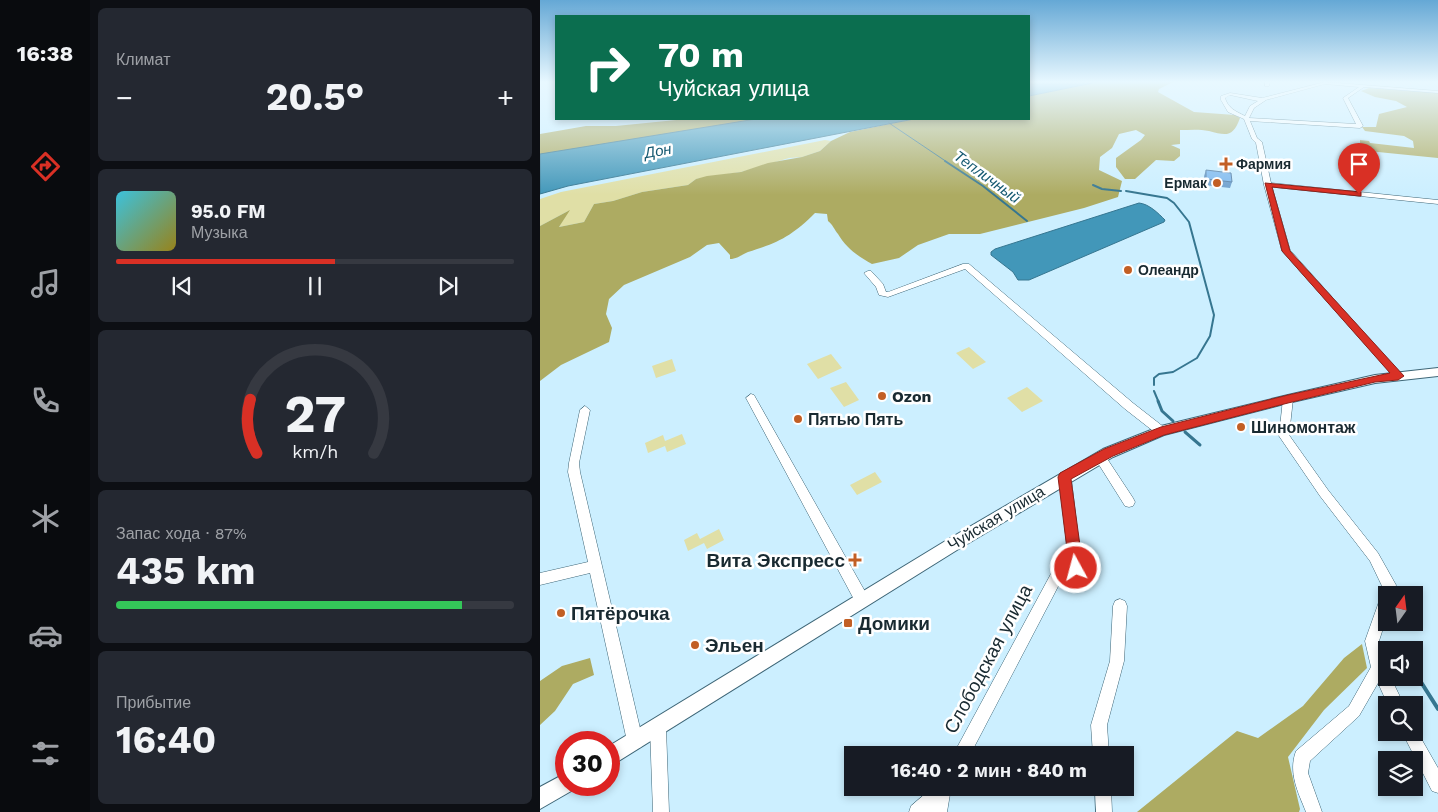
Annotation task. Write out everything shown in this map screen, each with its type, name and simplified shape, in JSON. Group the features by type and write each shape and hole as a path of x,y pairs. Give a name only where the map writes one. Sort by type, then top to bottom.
{"street":[{"path":"1246,119 1255,139 1259,142 1267,185 1286,251 1398,376"},
{"path":"1259,119 1360,126 1356,119"},
{"path":"1267,185 1438,202"},
{"path":"868,273 880,286 882,293 888,295 966,266 1129,406 1161,431"},
{"name":"Чуйская улица","path":"620,751 862,600 1100,457 1161,431 1288,399 1375,379 1438,372"},
{"path":"751,398 862,600"},
{"path":"1288,399 1289,414 1284,426 1284,436 1374,557 1389,586"},
{"path":"585,410 574,463 574,472 635,741"},
{"path":"1100,457 1129,502"},
{"name":"Слободская улица","path":"966,746 1058,574 1076,568 1064,477"},
{"path":"540,580 594,566"},
{"path":"1100,746 1099,725 1117,661 1120,606"},
{"path":"1378,623 1372,641 1378,664"},
{"path":"1314,812 1300,773 1302,757 1354,711 1378,670"},
{"path":"658,728 661,812"},
{"path":"1415,741 1438,786"},
{"path":"540,799 555,790"},
{"path":"917,812 934,796"},
{"path":"939,812 942,796"},
{"path":"1103,796 1104,812"}],"shaded area":[{"path":"1240,119 1235,129 1225,134 1202,130 1180,130 1180,144 1171,145 1180,149 1180,156 1174,161 1156,160 1135,179 1125,179 1116,167 1116,158 1145,135 1136,130 1119,134 1112,148 1100,157 1099,170 1122,181 1118,197 1084,208 980,234 949,234 918,245 899,258 872,264 845,244 828,221 827,214 815,213 799,228 784,238 735,258 730,259 730,255 719,243 707,245 690,257 624,285 609,299 606,314 612,328 609,342 561,365 540,381 540,226 570,210 559,227 584,222 594,204 613,201 642,192 688,185 696,179 707,176 741,172 768,163 802,157 820,151 831,141 850,132 909,120"},
{"path":"1378,119 1438,119 1438,158 1368,151 1360,143 1360,140 1369,141 1370,143 1414,148 1413,141 1404,136 1365,131 1362,127 1376,127"},
{"path":"676,120 754,120 540,155 540,134 586,126 616,126"},
{"path":"825,140 831,141 820,151 802,157 789,158 741,172 696,179 688,185 642,192 613,201 594,204 584,222 559,227 568,211 540,226 540,199 561,192"},
{"path":"969,347 986,362 973,369 956,353"},
{"path":"831,354 842,368 818,379 807,364"},
{"path":"672,359 676,371 656,378 652,366"},
{"path":"846,382 859,400 844,407 830,388"},
{"path":"1027,387 1043,401 1022,412 1007,398"},
{"path":"682,434 686,444 667,452 665,446 648,453 645,443 663,435 665,441"},
{"path":"875,472 882,482 857,495 850,485"},
{"path":"719,529 724,540 707,549 704,543 688,551 684,540 697,533 700,539"},
{"path":"1362,644 1367,668 1324,710 1288,757 1300,809 1299,812 1137,812 1237,731 1258,738 1303,706 1344,658"},
{"path":"590,658 594,675 573,684 555,711 540,725 540,681 562,666"}],"water":[{"name":"Дон","path":"750,120 909,120 568,186 540,194 540,154"},
{"path":"1139,203 1153,209 1165,220 1164,222 1029,280 1018,280 1013,272 991,255 991,252 995,249"}],"building":[{"path":"1206,170 1231,173 1232,182 1206,179"}],"waterway":[{"name":"Тепличный","path":"889,123 947,162"},
{"name":"Тепличный","path":"945,161 983,186 1027,221"},
{"path":"1093,185 1102,189 1121,191"},
{"path":"1126,191 1167,198 1174,203 1189,222 1214,315 1210,336 1197,358 1173,372 1159,374 1154,378 1154,385"},
{"path":"1154,391 1159,403"},
{"path":"1158,401 1162,411 1173,421"},
{"path":"1185,432 1200,445"},
{"path":"1423,685 1438,709"}],"place":[{"name":"Фармия","path":"1226,164"},
{"name":"Ермак","path":"1217,183"},
{"name":"Олеандр","path":"1128,270"},
{"name":"Ozon","path":"882,396"},
{"name":"Пятью Пять","path":"798,419"},
{"name":"Шиномонтаж","path":"1241,427"},
{"name":"Вита Экспресс","path":"855,560"},
{"name":"Пятёрочка","path":"561,613"},
{"name":"Домики","path":"848,623"},
{"name":"Эльен","path":"695,645"}],"route":[{"path":"1076,568 1064,477 1108,453 1161,431 1288,399 1375,379 1398,376 1286,251 1267,185 1359,194"}]}
